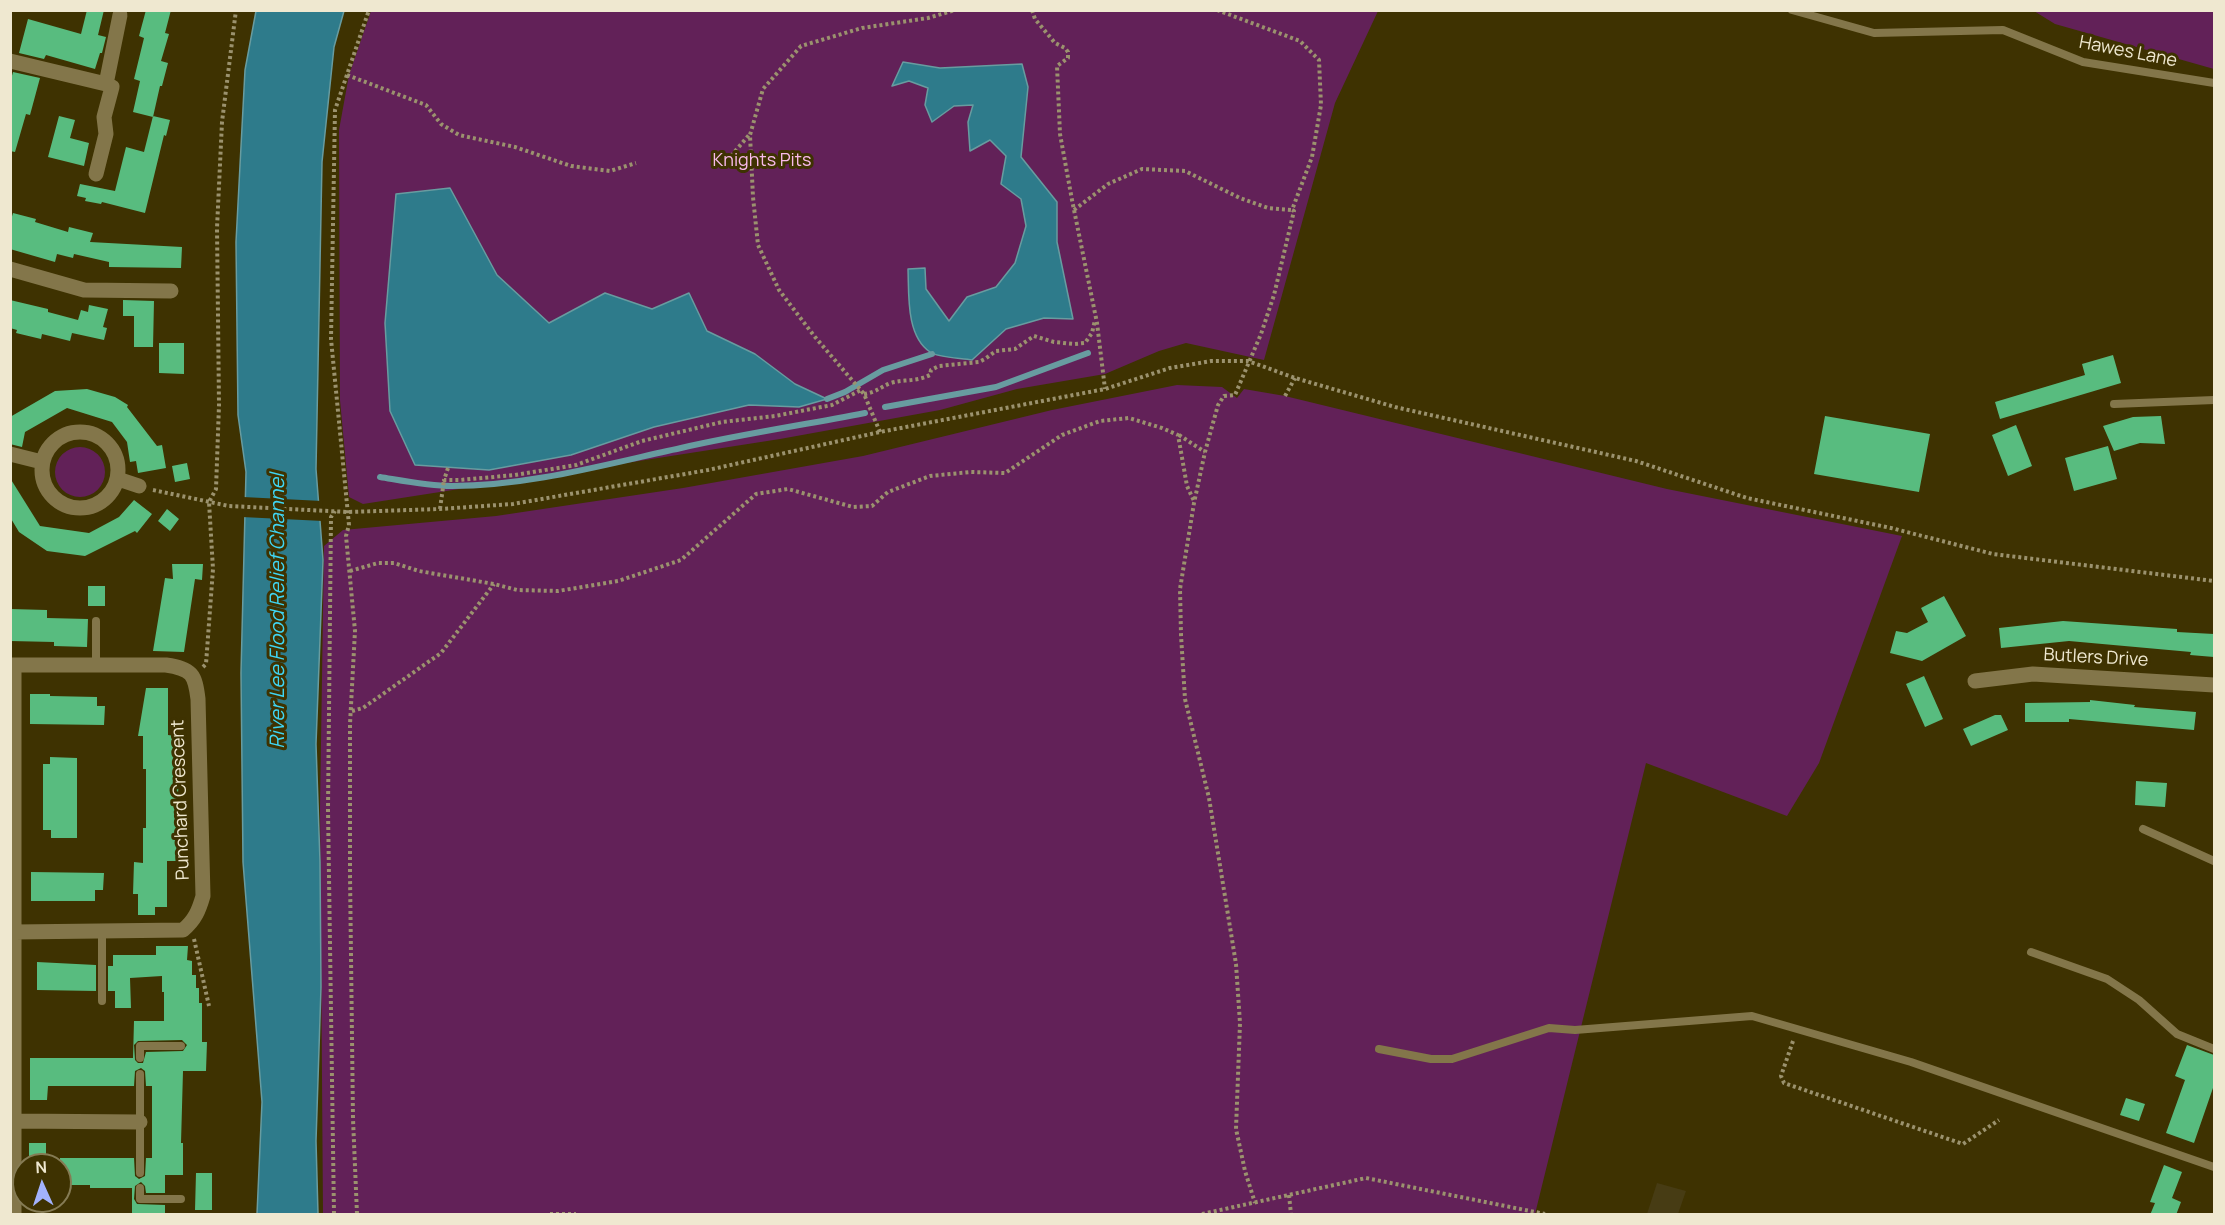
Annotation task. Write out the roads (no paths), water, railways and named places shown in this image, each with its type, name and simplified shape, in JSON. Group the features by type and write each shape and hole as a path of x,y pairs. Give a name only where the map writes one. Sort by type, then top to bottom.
{"street":[{"path":"106,84 120,15"},
{"path":"10,61 112,87 104,117 106,134 96,174"},
{"path":"10,269 84,290 171,291"},
{"path":"76,432 89,433 109,445 116,456 119,467 118,479 105,500 83,509 71,508 51,496 45,486 42,462 47,451 60,438 76,432"},
{"path":"10,454 42,462"},
{"path":"118,479 139,486"},
{"path":"14,1215 15,932 12,665 96,665"},
{"name":"Punchard Crescent","path":"96,665 173,666 181,667 193,675 198,699 203,896 191,924 183,930 102,931"},
{"name":"Butlers Drive","path":"1975,681 2033,674 2214,685"},
{"path":"15,932 102,931"},
{"path":"14,1121 140,1122"}],"lane":[{"name":"Hawes Lane","path":"1792,10 1874,33 2003,30 2083,62 2214,83"},
{"path":"2114,404 2214,400"},
{"path":"96,621 96,665"},
{"path":"2143,829 2214,861"},
{"path":"102,931 102,1000"},
{"path":"2031,952 2108,979 2139,1000 2177,1034 2214,1049"},
{"path":"1379,1049 1431,1059 1452,1059 1549,1028 1575,1029 1752,1016 1911,1062 2214,1167"},
{"path":"140,1058 140,1046 181,1046"},
{"path":"140,1074 140,1173"},
{"path":"140,1188 140,1199 181,1199"}],"water":[{"name":"River Lee Flood Relief Channel","path":"256,11 344,11 334,47 322,162 316,469 323,560 316,744 321,987 316,1141 318,1214 257,1214 262,1102 243,862 241,673 246,472 238,415 236,242 245,70"},
{"path":"903,62 940,68 1022,64 1028,87 1021,157 1057,202 1057,242 1073,319 1044,318 1006,329 972,360 939,356 922,345 910,314 908,269 925,268 926,289 949,321 967,297 996,287 1015,263 1026,226 1021,199 1001,184 1006,156 990,140 970,151 968,122 973,105 954,106 932,122 925,105 928,88 909,81 892,86"},
{"path":"450,188 497,275 549,323 605,293 652,309 689,293 707,331 755,354 795,384 827,399 799,407 749,405 654,427 571,455 489,470 415,465 390,411 385,323 396,194"}],"waterway":[{"path":"885,407 996,387 1088,353"},
{"path":"827,399 845,392 883,370 932,354"},
{"path":"380,477 443,486 510,482 568,473 727,438 865,413"}],"park label":[{"name":"Knights Pits","path":"762,161"}]}
